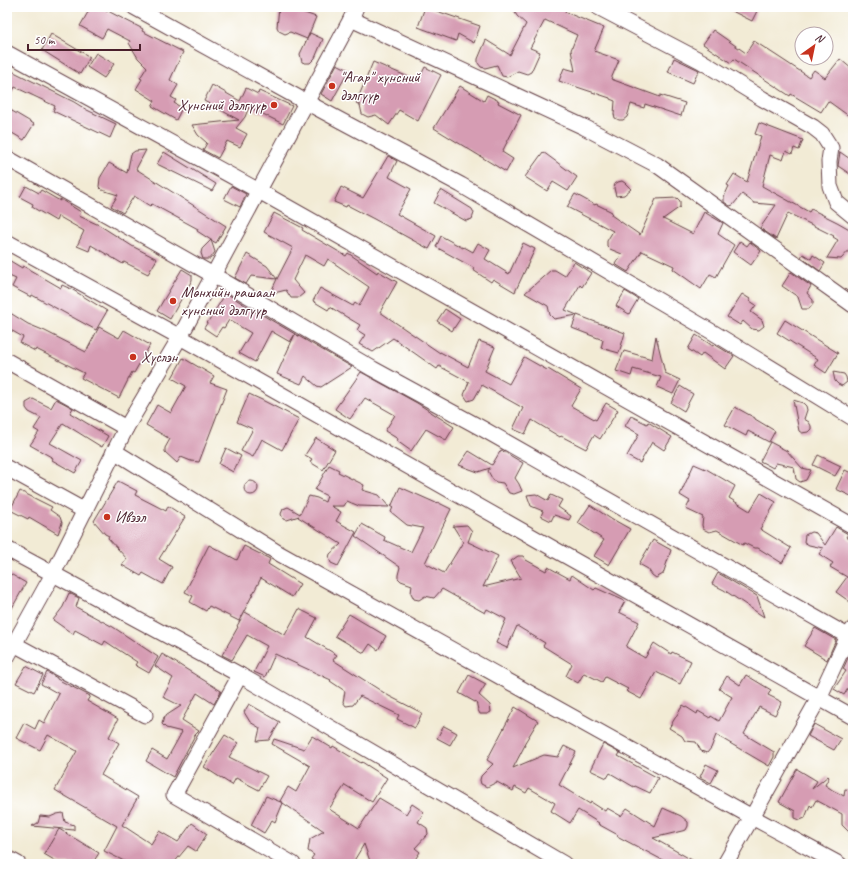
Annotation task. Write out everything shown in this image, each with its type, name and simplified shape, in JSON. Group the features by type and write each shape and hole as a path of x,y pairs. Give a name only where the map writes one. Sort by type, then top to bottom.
{"street":[{"path":"134,7 306,102 462,185 714,333 853,418"},
{"path":"598,7 701,61 763,99 813,127 822,134 831,148 829,161 830,186 836,202 853,216"},
{"path":"145,715 11,650 53,574 126,428 180,337 353,13 584,127 657,165 853,305"},
{"path":"7,53 259,191 853,526"},
{"path":"7,158 213,275 373,369 851,635 819,698 725,864"},
{"path":"7,242 180,337 853,717"},
{"path":"7,360 126,428"},
{"path":"114,451 280,554 839,864"},
{"path":"7,468 85,511"},
{"path":"7,549 240,675 564,864"},
{"path":"240,675 174,795 293,864"},
{"path":"7,858 18,864"}],"building":[{"path":"91,7 100,7 183,52 170,80 178,85 171,97 176,100 174,103 182,108 176,120 152,106 155,101 136,89 142,79 140,78 147,67 138,58 129,43 130,41 107,29 102,38 80,26"},
{"path":"279,7 301,7 299,11 316,17 307,39 290,32 285,34 279,31 277,27"},
{"path":"425,7 480,26 474,43 458,34 456,41 418,27"},
{"path":"512,7 559,7 566,10 565,12 604,28 594,51 619,60 611,79 660,97 660,95 685,103 681,116 645,104 644,108 631,104 627,117 623,120 619,120 615,118 614,114 615,101 559,81 564,68 575,71 571,50 577,35 545,20 530,48 540,52 531,72 527,74 518,71 507,77 502,76 497,65 485,68 481,67 478,63 478,59 486,40 510,55 526,24 517,16"},
{"path":"724,7 759,7 752,21"},
{"path":"713,30 746,53 754,41 809,77 814,70 825,78 840,59 853,70 853,119 828,101 821,112 791,94 790,96 734,59 731,63 703,44"},
{"path":"310,33 323,39 315,58 310,63 305,63 302,62 300,54"},
{"path":"51,34 90,57 80,74 42,50"},
{"path":"96,53 114,64 104,78 87,67"},
{"path":"674,58 699,70 693,83 668,72"},
{"path":"373,62 418,81 425,67 441,75 418,121 399,110 389,125 376,115 368,117 362,114 360,105 356,103"},
{"name":"\"Агар\" хүнсний дэлгүүр","path":"337,64 349,70 332,101 321,94"},
{"path":"10,70 116,124 110,138 53,111 55,106 15,87 7,102 7,76"},
{"path":"212,85 240,101 246,88 258,94 259,91 292,106 283,124 249,107 245,117 236,128 247,134 240,147 227,141 218,158 203,150 207,143 198,135 192,125 239,120 204,101"},
{"path":"460,86 484,101 487,95 499,101 498,103 521,115 502,152 513,159 506,172 434,128"},
{"path":"7,108 34,124 24,140 7,130"},
{"path":"759,123 803,140 799,150 794,148 792,154 786,151 783,160 770,155 762,186 809,212 811,209 853,231 853,246 841,259 827,258 838,240 833,237 834,236 788,213 776,239 760,228 776,205 754,203 742,194 733,205 730,206 724,202 724,197 729,186 727,185 734,174 747,182 761,136 755,134"},
{"path":"146,150 136,169 226,226 216,243 197,231 198,229 152,204 150,206 134,196 123,213 111,206 118,195 102,190 99,187 100,178 109,163 127,173 131,154 135,151"},
{"path":"164,152 216,184 212,191 157,164"},
{"path":"543,152 577,177 568,191 553,182 547,191 525,177"},
{"path":"840,152 853,161 853,176 838,166"},
{"path":"388,156 397,161 389,177 411,189 397,214 436,236 429,249 347,205 346,207 334,202 341,187 363,198"},
{"path":"622,181 631,189 624,195 616,196 614,188 615,184"},
{"path":"26,186 39,193 41,190 60,201 60,199 81,212 79,216 99,225 132,246 157,259 148,274 124,262 123,264 91,245 89,251 77,246 84,231 58,216 56,221 32,207 33,204 20,197"},
{"path":"231,186 246,194 240,207 224,199"},
{"path":"441,190 472,209 474,213 472,219 466,221 434,203"},
{"path":"575,194 612,212 611,215 640,235 656,199 677,198 680,201 680,207 663,219 693,234 704,212 723,223 718,234 734,245 716,277 710,274 701,289 673,269 674,266 642,251 628,272 615,264 622,254 610,249 607,246 607,241 613,231 567,207"},
{"path":"274,213 303,228 302,230 346,256 348,253 377,273 378,271 397,282 380,312 440,353 468,367 479,341 495,347 485,371 509,384 524,357 547,370 548,369 581,389 571,406 596,420 606,403 618,410 600,439 594,435 586,449 561,436 560,437 532,420 525,434 513,429 523,408 482,385 474,399 468,401 464,395 469,382 439,366 437,369 393,338 373,352 359,344 365,335 357,330 360,325 330,307 328,310 313,301 320,288 353,306 355,303 359,306 369,287 328,259 324,266 305,255 293,280 304,293 298,298 291,298 286,290 270,294 293,248 264,232"},
{"path":"441,236 473,252 478,243 490,250 485,259 509,274 523,243 535,249 515,292 493,279 491,282 473,270 474,268 436,247"},
{"path":"211,240 215,252 210,259 203,259 201,253 202,249"},
{"path":"740,241 747,246 750,242 761,251 751,265 733,252"},
{"path":"247,254 267,266 277,279 251,276 246,284 235,278"},
{"path":"803,254 811,259 813,255 825,263 820,271 801,257"},
{"path":"7,259 22,268 23,266 61,288 62,285 73,290 107,311 96,330 32,295 31,297 12,287 16,279 7,275"},
{"path":"574,262 591,273 582,287 580,285 565,310 577,315 554,319 550,315 548,306 525,293 551,270 555,270 565,276"},
{"path":"182,269 192,275 192,280 170,319 157,311"},
{"path":"791,272 811,286 807,293 813,300 813,304 809,309 802,309 798,297 782,286"},
{"path":"625,291 638,299 629,314 616,306"},
{"path":"226,293 295,334 290,342 271,331 255,362 239,353 251,333 229,320 216,336 204,328"},
{"path":"742,294 756,305 751,312 762,320 764,326 759,330 752,329 743,321 740,325 727,317"},
{"path":"445,309 460,319 452,331 437,321"},
{"path":"7,311 28,324 86,352 99,327 119,338 124,330 150,345 134,373 132,372 119,398 81,378 84,373 36,349 35,351 20,343 23,337 7,328"},
{"path":"577,315 625,333 619,353 601,348 603,340 572,328"},
{"path":"785,320 838,353 826,373 814,365 818,359 777,333"},
{"path":"295,334 352,367 321,387 317,386 305,376 301,384 277,374"},
{"path":"696,335 713,346 714,344 734,356 725,369 703,353 700,357 688,349"},
{"path":"656,336 665,373 680,380 673,394 657,387 661,377 633,369 631,376 616,371 624,351 652,359"},
{"path":"183,358 214,376 210,383 227,389 199,462 181,457 177,463 165,452 165,448 170,439 146,425 157,405 171,413 186,386 172,378"},
{"path":"361,372 417,403 454,427 446,440 426,429 411,451 397,441 398,439 385,431 395,415 365,398 350,419 335,409"},
{"path":"833,372 844,374 847,382 842,386 838,384 835,381"},
{"path":"680,386 693,394 684,411 671,403"},
{"path":"249,394 299,419 282,450 262,439 253,457 241,451 253,429 237,422"},
{"path":"33,399 51,408 56,399 73,408 70,413 108,436 102,447 63,423 50,443 82,461 75,473 30,445 39,432 34,429 41,418 29,412 26,408 26,403"},
{"path":"793,400 803,403 806,406 807,410 804,419 809,422 811,426 811,429 808,432 802,433 799,431"},
{"path":"735,407 775,431 769,442 748,431 746,436 725,425"},
{"path":"631,416 647,424 648,422 672,437 664,450 652,442 640,463 627,456 639,434 625,426"},
{"path":"316,438 335,450 323,470 310,462 312,459 305,455"},
{"path":"770,442 787,451 802,468 811,470 806,480 800,482 796,479 794,467 776,463 773,468 760,461"},
{"path":"226,448 241,456 233,472 219,464"},
{"path":"501,450 523,463 515,478 522,491 514,494 509,493 503,483 493,480 488,471 490,468 478,472 459,465 469,451 492,465"},
{"path":"818,455 841,466 835,476 813,465"},
{"path":"694,464 708,470 735,486 729,498 750,511 761,493 776,502 760,529 791,548 782,563 758,548 754,548 744,543 743,545 717,530 709,532 703,529 703,517 686,509 690,501 680,495"},
{"path":"329,465 339,470 338,472 364,485 362,490 379,495 389,507 359,506 347,501 344,506 331,506 341,512 336,521 356,532 338,566 331,563 329,558 330,554 341,544 298,517 299,516 287,520 283,519 281,514 283,509 288,507 300,514 309,496 325,502 327,496 315,490"},
{"path":"845,470 853,474 853,497 836,489"},
{"path":"118,481 137,491 135,495 166,511 168,506 185,517 159,559 172,567 163,584 143,573 141,576 122,565 127,559 108,538 109,536 105,534 94,521"},
{"path":"251,481 256,483 258,488 256,493 251,495 246,493 244,488 246,483"},
{"path":"400,487 451,509 425,563 444,573 463,542 453,526 467,525 472,531 468,542 498,556 483,587 521,578 511,561 518,556 523,556 526,560 546,571 548,567 570,579 572,575 594,590 596,588 625,601 619,612 639,622 626,647 645,658 654,643 671,654 672,652 691,661 680,684 656,672 641,699 626,691 628,689 605,677 602,682 584,673 578,683 566,676 572,664 543,646 545,643 517,626 507,648 496,643 506,619 487,609 485,613 442,589 434,598 425,596 419,600 414,599 411,593 412,585 401,581 398,578 400,567 355,536 362,524 385,537 384,540 411,552 423,528 407,525 391,512 393,507 391,507"},
{"path":"20,491 52,507 50,510 60,517 62,523 58,534 29,517 28,519 10,510"},
{"path":"536,494 548,501 551,495 562,500 558,507 571,516 569,520 554,515 551,521 541,516 543,511 531,506 527,495"},
{"path":"590,505 614,521 630,529 609,565 594,556 604,540 578,523"},
{"path":"836,527 848,534 846,537 853,541 853,604 836,592 847,577 830,567 833,563 819,554 823,548 809,545 804,542 805,535 811,532 816,533 825,545"},
{"path":"653,540 671,550 663,574 656,578 648,569 639,564"},
{"path":"209,545 237,560 244,546 270,559 268,564 300,584 292,597 261,578 239,621 209,606 206,611 190,602 193,596 185,592"},
{"path":"7,572 26,583 7,617"},
{"path":"718,573 757,596 764,617 724,590 712,584"},
{"path":"69,593 79,598 76,607 113,627 158,657 149,673 135,665 137,662 105,641 103,645 75,630 73,634 53,620 63,607"},
{"path":"299,609 317,618 307,637 337,655 333,660 389,696 422,713 415,728 397,719 399,715 360,696 353,705 346,706 343,702 345,691 330,681 331,680 275,654 265,677 254,672 267,646 247,635 232,660 222,655 245,612 285,635"},
{"path":"349,614 386,636 378,650 370,644 364,653 335,636"},
{"path":"815,628 836,640 827,660 804,646"},
{"path":"852,649 853,680 844,695 834,689 846,671 843,669"},
{"path":"162,654 221,691 214,704 197,693 182,720 199,731 195,735 173,777 146,761 152,750 167,759 182,732 166,728 162,724 164,717 181,706 163,697 173,678 155,666"},
{"path":"26,666 43,675 34,692 16,683"},
{"path":"47,672 57,679 90,696 87,701 118,719 109,737 119,743 101,775 138,797 122,825 151,844 159,831 178,842 192,823 207,834 196,851 188,846 173,864 171,862 168,864 130,864 104,851 117,826 55,790 77,751 48,735 40,750 16,738 24,723 35,729 39,720 44,723 59,694 41,684"},
{"path":"469,675 486,684 479,695 490,705 491,712 487,714 480,714 476,701 475,702 459,693"},
{"path":"746,675 771,690 768,695 782,702 775,715 759,707 744,734 774,752 774,757 769,766 716,735 711,748 707,753 701,751 696,742 685,741 682,736 669,728 683,705 697,714 698,711 719,721 732,697 719,689 727,676 740,685"},
{"path":"249,704 280,722 269,740 257,741 260,728 250,722 244,712"},
{"path":"515,707 538,721 524,744 525,745 513,768 544,755 558,757 564,746 576,752 559,785 590,804 591,802 605,811 607,808 621,816 627,808 655,826 663,808 681,816 688,822 686,830 653,838 699,864 670,864 617,836 618,835 598,824 599,823 578,810 570,823 551,811 555,803 529,788 526,793 515,787 513,791 497,782 487,787 481,784 481,776 493,764 487,760"},
{"path":"814,724 841,739 834,750 808,736"},
{"path":"444,726 457,733 450,745 437,738"},
{"path":"225,735 238,743 229,757 267,776 259,790 236,778 232,785 204,767"},
{"path":"312,736 332,748 333,746 361,763 362,762 387,778 372,802 345,785 329,809 359,828 379,798 406,814 412,804 424,812 418,822 427,828 428,834 415,848 420,852 412,864 371,864 364,844 352,864 319,864 311,859 314,855 308,851 310,839 324,831 280,801 288,787 296,792 310,766 272,744 274,739 304,749"},
{"path":"603,744 620,753 618,756 658,778 650,793 635,786 634,787 610,773 607,778 590,770"},
{"path":"706,764 718,770 711,783 700,777"},
{"path":"797,769 817,781 812,789 828,776 829,777 825,785 834,791 844,796 845,789 853,790 853,836 842,825 842,814 816,800 812,807 810,805 805,818 800,820 795,818 795,811 779,802"},
{"path":"266,796 283,803 275,822 272,820 264,833 251,825"},
{"path":"63,813 65,822 74,825 74,830 32,826 38,823 40,816 50,817"},
{"path":"59,829 99,853 92,864 61,864 44,854"}],"place":[{"name":"\"Агар\" хүнсний дэлгүүр","path":"332,86"},
{"name":"Хүнсний дэлгүүр","path":"274,105"},
{"name":"Мөнхийн рашаан хүнсний дэлгүүр","path":"173,301"},
{"name":"Хүслэн","path":"133,357"},
{"name":"Ивээл","path":"107,517"}]}
